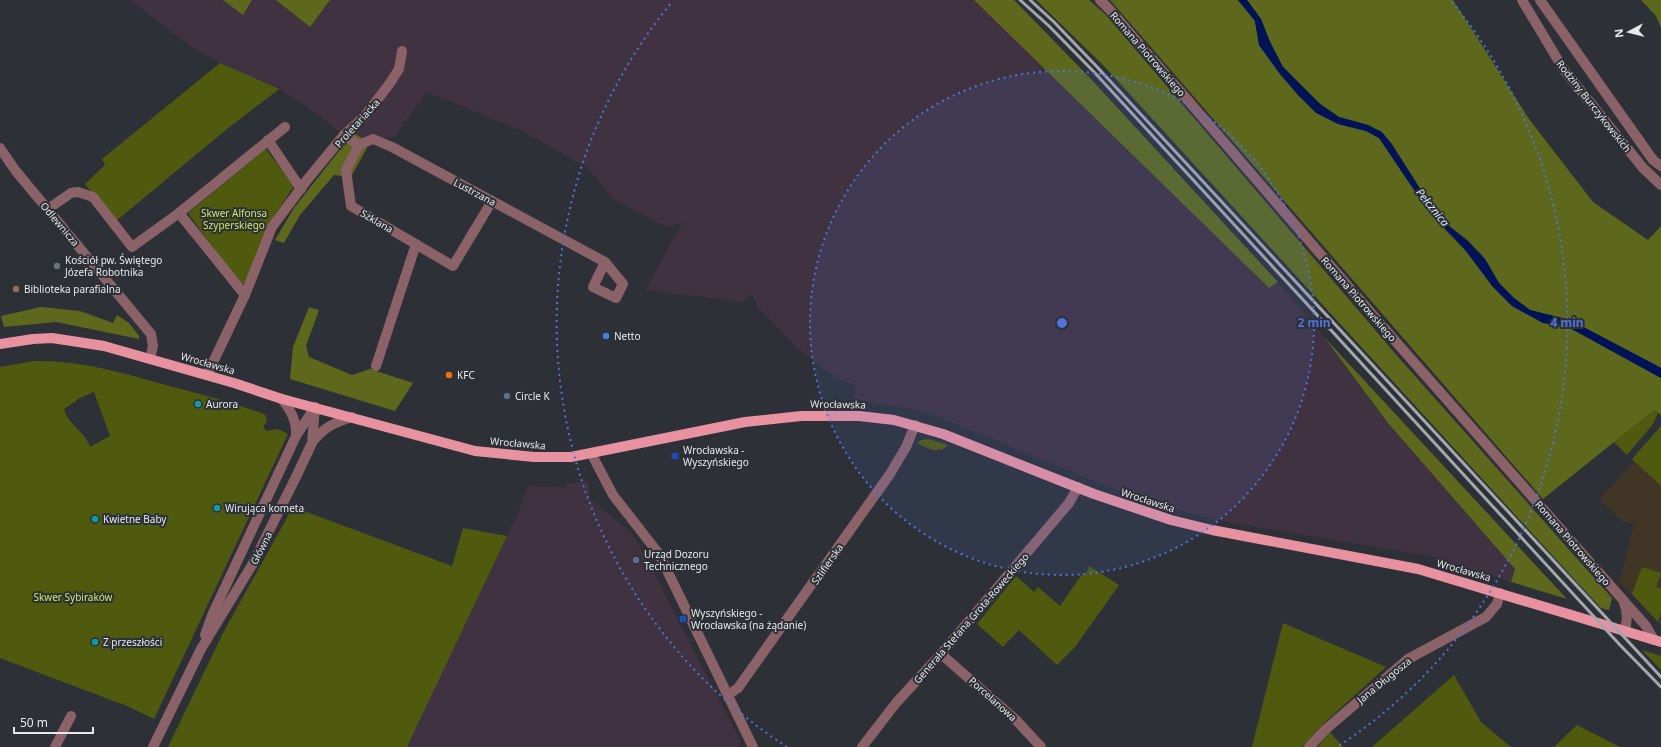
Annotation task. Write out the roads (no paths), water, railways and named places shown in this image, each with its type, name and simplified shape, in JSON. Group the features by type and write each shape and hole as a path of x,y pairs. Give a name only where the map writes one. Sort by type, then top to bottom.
{"main road":[{"name":"Wrocławska","path":"0,344 42,338 69,340 104,346 282,399 480,452 554,458 591,453 745,422 802,416 859,416 894,420 915,425 971,445 1135,509 1186,524 1396,564 1500,593 1658,641"}],"street":[{"name":"Romana Piotrowskiego","path":"1100,0 1658,641"},
{"name":"Rodziny Burczykowskich","path":"1522,0 1564,70 1643,168 1661,185"},
{"name":"Rodziny Burczykowskich","path":"1540,0 1648,153 1661,166"},
{"name":"Proletariacka","path":"207,376 245,296 272,227 344,135 364,117 390,83 398,69 402,51"},
{"path":"48,209 71,193 78,192 93,197 132,247 179,213 285,127"},
{"path":"344,135 359,145"},
{"name":"Lustrzana","path":"359,145 373,139 392,147 605,262"},
{"path":"268,140 301,189"},
{"name":"Szklana","path":"359,145 346,170 351,206 453,266 492,201"},
{"name":"Odlewnicza","path":"0,148 15,170 151,334 153,346 150,359"},
{"path":"179,213 245,296"},
{"path":"376,366 416,244"},
{"path":"282,399 297,425 296,436"},
{"name":"Główna","path":"201,649 213,613 296,436 315,407"},
{"name":"Główna","path":"312,443 315,407"},
{"name":"Główna","path":"153,747 201,649 252,565 312,443 324,429 337,422 352,417"},
{"name":"Szlifierska","path":"728,695 738,688 890,474 906,447 915,425"},
{"path":"591,453 614,494 660,554 753,747"},
{"name":"Generała Stefana Grota-Roweckiego","path":"862,747 896,703 941,654 1069,502 1078,488"},
{"name":"Jana Długosza","path":"1309,747 1326,729 1408,659 1486,618 1497,604 1500,593"},
{"name":"Romana Piotrowskiego","path":"1621,597 1627,611 1625,631"},
{"name":"Porcelanowa","path":"941,654 1015,719 1041,747"},
{"path":"55,747 71,716"}],"water":[{"name":"Pełcznica","path":"1238,0 1247,0 1261,19 1270,42 1283,67 1320,104 1339,117 1368,125 1382,132 1391,143 1426,198 1449,226 1468,241 1485,259 1499,283 1514,298 1530,310 1570,320 1652,363 1661,368 1661,378 1568,327 1543,323 1512,306 1493,287 1466,251 1422,202 1379,138 1366,131 1338,124 1316,113 1299,96 1280,74 1259,45 1255,21"}],"railway":[{"path":"1020,0 1049,26 1095,73 1620,645 1661,687"},
{"path":"1030,0 1054,22 1099,69 1661,677"}],"place":[{"name":"Kościół pw. Świętego Józefa Robotnika","path":"57,266"},
{"name":"Biblioteka parafialna","path":"16,289"},
{"name":"Netto","path":"606,336"},
{"name":"KFC","path":"449,375"},
{"name":"Circle K","path":"507,396"},
{"name":"Aurora","path":"198,404"},
{"name":"Wrocławska - Wyszyńskiego","path":"675,456"},
{"name":"Wirująca kometa","path":"217,508"},
{"name":"Kwietne Baby","path":"95,519"},
{"name":"Urząd Dozoru Technicznego","path":"636,560"},
{"name":"Wyszyńskiego - Wrocławska (na żądanie)","path":"683,619"},
{"name":"Z przeszłości","path":"95,642"}],"park label":[{"name":"Skwer Alfonsa Szyperskiego","path":"234,218"},
{"name":"Skwer Sybiraków","path":"73,597"}]}
